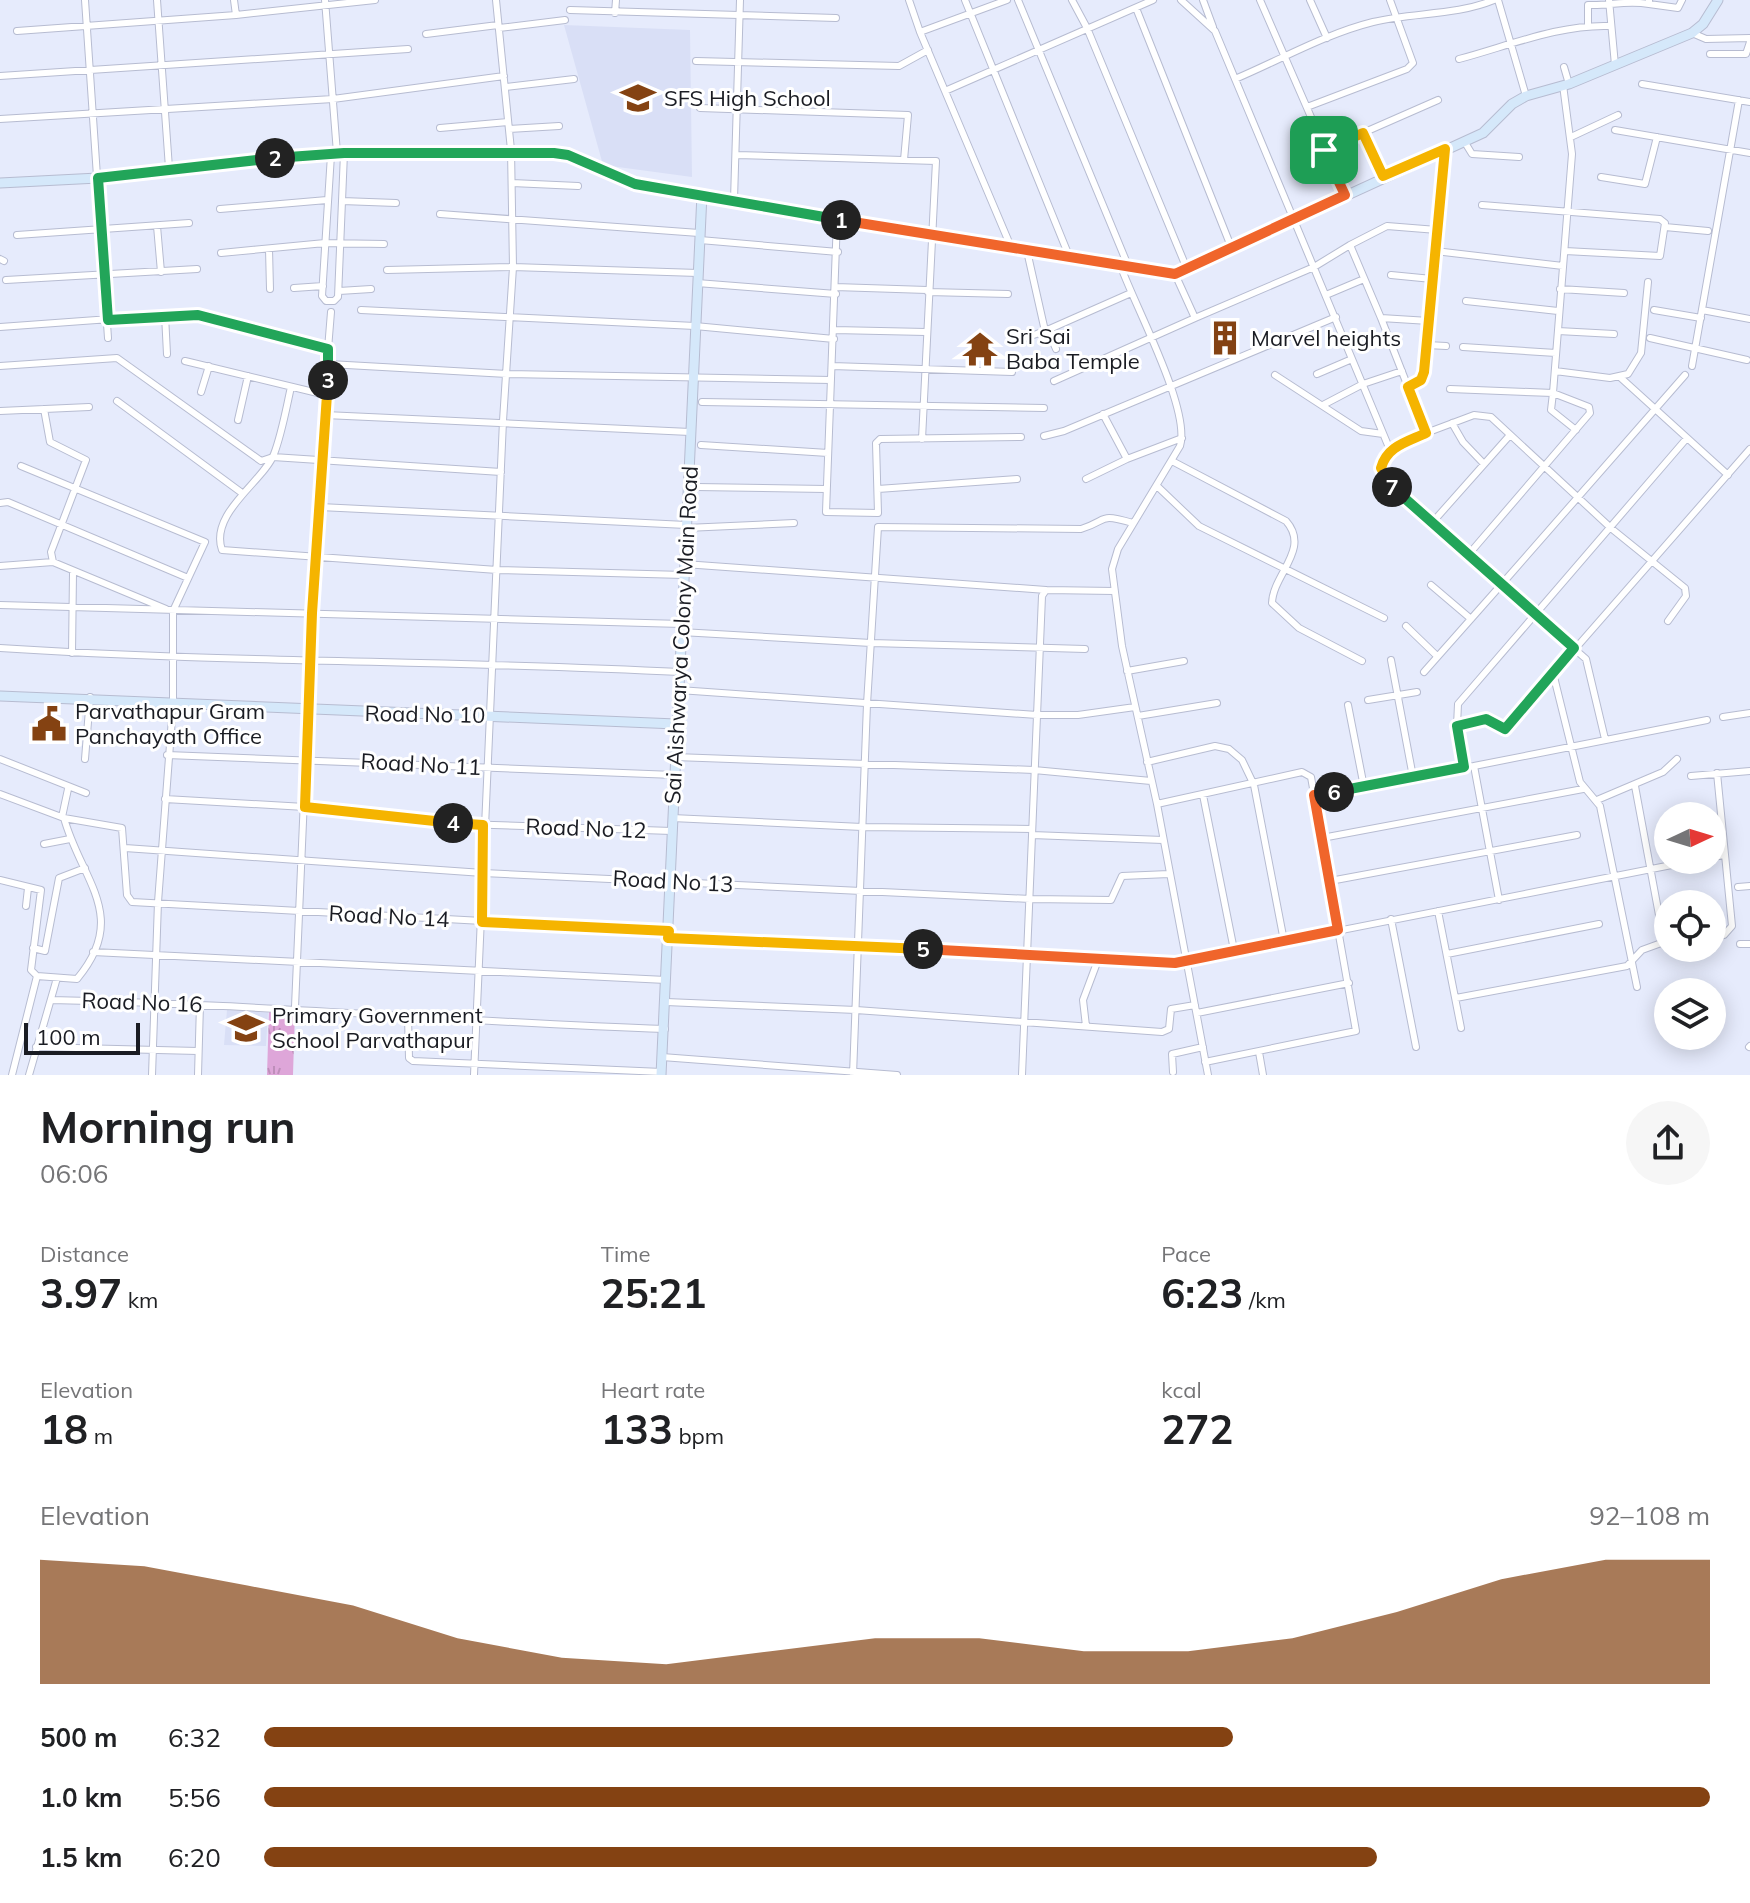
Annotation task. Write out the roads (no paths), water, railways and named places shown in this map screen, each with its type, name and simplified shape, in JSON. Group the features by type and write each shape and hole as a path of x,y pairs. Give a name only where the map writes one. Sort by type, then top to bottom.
{"street":[{"path":"85,0 108,338"},
{"path":"157,0 169,168"},
{"path":"234,0 236,15"},
{"path":"17,31 236,15 375,0"},
{"path":"474,1075 481,972 483,825 492,716 503,421 513,267 511,150 496,0"},
{"path":"615,13 616,0"},
{"path":"734,200 740,0"},
{"path":"909,0 1011,247"},
{"path":"965,0 1069,256"},
{"path":"920,32 1007,0"},
{"path":"1018,0 1041,49 1125,267 1131,293 1171,386 1181,418 1182,438 1172,461 1118,549 1112,569 1127,671 1157,804 1208,1075"},
{"path":"1072,0 1087,28 1188,270"},
{"path":"945,91 1153,0"},
{"path":"1181,0 1215,31"},
{"path":"1203,0 1390,450"},
{"path":"1260,0 1345,195"},
{"path":"1310,0 1327,38"},
{"path":"1307,107 1407,69 1413,56 1390,0"},
{"path":"1235,79 1327,38 1395,18 1459,11 1496,0 1526,96"},
{"path":"1588,25 1588,2 1649,2 1678,8 1682,0"},
{"path":"0,183 98,178 169,168 337,153 511,150 568,155 635,184 1175,274 1383,176 1483,133 1512,104 1526,96 1566,85 1692,33 1703,24 1718,0"},
{"path":"325,3 337,153 343,169 339,291 337,300 326,301 323,286 327,200 330,170 337,153"},
{"path":"1609,3 1615,65"},
{"path":"1136,8 1232,249"},
{"path":"570,10 836,18"},
{"path":"426,34 565,20"},
{"path":"1459,59 1588,25 1610,26"},
{"path":"1692,33 1706,39 1750,40 1746,54 1710,54"},
{"path":"0,76 408,49"},
{"path":"696,61 899,66 928,50"},
{"path":"1564,67 1571,137 1569,211 1551,410 1576,430"},
{"path":"0,119 333,99 504,76"},
{"path":"505,87 574,79"},
{"path":"1642,84 1750,102"},
{"path":"1324,150 1438,100"},
{"path":"1692,366 1739,100"},
{"path":"700,108 908,115 904,160"},
{"path":"1571,137 1618,115"},
{"path":"440,128 559,126"},
{"path":"1615,130 1750,153"},
{"path":"1363,133 1383,176"},
{"path":"1601,177 1645,184 1657,137"},
{"path":"1464,141 1472,154 1519,157"},
{"path":"1408,387 1423,377 1445,149"},
{"path":"737,155 936,161 921,407 922,439"},
{"path":"330,170 343,169"},
{"path":"512,183 578,186"},
{"name":"Sai Aishwarya Colony Main Road","path":"662,1074 702,194"},
{"path":"220,209 327,200"},
{"path":"342,201 396,203"},
{"path":"1482,205 1660,219 1665,227 1660,256 1565,251"},
{"path":"440,214 838,252"},
{"path":"837,219 826,512 878,513 877,440 1021,437"},
{"path":"17,235 189,223"},
{"path":"157,226 161,272"},
{"path":"1054,381 1314,267 1387,226 1437,230"},
{"path":"1665,227 1708,231"},
{"path":"221,253 325,243 384,244"},
{"path":"1350,245 1426,433"},
{"path":"269,249 270,289"},
{"path":"1027,251 1047,330 1056,349"},
{"path":"1435,251 1563,266"},
{"path":"387,270 513,267 836,290 1008,294"},
{"path":"6,280 105,277 197,269"},
{"path":"1175,274 1195,318"},
{"path":"1391,275 1432,279"},
{"path":"1326,295 1364,279"},
{"path":"1621,378 1633,369 1641,353 1648,282"},
{"path":"294,288 323,286"},
{"path":"339,291 371,289"},
{"path":"1560,289 1624,293"},
{"path":"1025,338 1131,293"},
{"path":"1466,301 1558,311"},
{"path":"361,310 695,326 834,339"},
{"path":"1654,310 1750,319"},
{"path":"295,1007 312,613 331,312"},
{"path":"165,315 167,354"},
{"path":"0,327 198,315 328,349"},
{"path":"1044,436 1336,317"},
{"path":"1381,318 1429,321"},
{"path":"834,330 926,332"},
{"path":"1558,331 1614,334"},
{"path":"1650,338 1747,360"},
{"path":"1427,345 1446,346"},
{"path":"1463,347 1556,353"},
{"path":"0,366 117,358 255,460 273,457 501,472"},
{"path":"1317,374 1352,359"},
{"path":"185,361 326,395"},
{"path":"329,364 507,374 831,380"},
{"path":"201,392 209,366"},
{"path":"832,366 1012,372"},
{"path":"1323,405 1363,384 1402,371"},
{"path":"1555,371 1621,378 1728,475"},
{"path":"1275,375 1361,431 1383,434"},
{"path":"1424,672 1685,375"},
{"path":"238,420 248,376"},
{"path":"291,387 273,457 231,508 220,540 222,550 497,570 684,570 873,575 1046,590 1114,591"},
{"path":"1450,389 1553,393 1591,409 1545,468 1469,554"},
{"path":"117,401 242,493"},
{"path":"702,402 831,401 921,407 1044,408"},
{"path":"0,411 89,407"},
{"path":"44,409 50,442 86,460 78,489 51,552 53,562"},
{"path":"1103,414 1127,459"},
{"path":"325,415 690,432"},
{"path":"1605,739 1589,666 1574,648 1431,524 1385,479 1381,468 1390,450 1452,423 1483,415 1510,435 1612,529 1687,591 1668,621"},
{"path":"1452,423 1463,442 1484,464"},
{"path":"1431,524 1510,435"},
{"path":"1086,479 1182,438"},
{"path":"1464,767 1457,726 1458,704 1612,529 1687,438"},
{"path":"701,445 828,453"},
{"path":"1457,726 1486,719 1505,729 1750,449"},
{"path":"1172,461 1286,521 1296,539 1273,595 1275,607 1299,628 1362,661"},
{"path":"21,466 205,542 173,611 173,705 158,902 157,1002 152,1075"},
{"path":"878,489 1017,479"},
{"path":"1157,486 1199,526 1384,618"},
{"path":"696,487 826,489"},
{"path":"0,503 8,502 188,578"},
{"path":"320,507 686,527 794,523"},
{"path":"853,1073 877,530 882,524 1018,531 1081,529 1102,517 1133,523"},
{"path":"0,566 53,562 73,573 173,611"},
{"path":"72,653 73,573"},
{"path":"1431,585 1471,619"},
{"path":"1022,1075 1042,596 1046,590"},
{"path":"0,605 496,620 682,628 871,643 1085,649"},
{"path":"1406,626 1437,656"},
{"path":"0,648 312,662 493,662 680,672"},
{"path":"1391,660 1413,777"},
{"path":"1127,671 1184,661"},
{"path":"1553,673 1583,789 1597,800 1637,987"},
{"path":"679,690 1037,715 1078,715 1135,707"},
{"path":"1368,700 1417,692"},
{"name":"Road No 10","path":"0,696 90,697 309,712 676,724"},
{"path":"85,759 90,697"},
{"path":"1138,716 1217,703"},
{"path":"1348,705 1364,787"},
{"path":"1723,717 1750,713"},
{"path":"1314,795 1707,720"},
{"path":"1147,762 1223,746 1242,760 1254,785 1284,941"},
{"name":"Road No 11","path":"167,755 674,775"},
{"path":"675,757 1034,770 1151,781"},
{"path":"0,759 68,789 86,793"},
{"path":"1597,800 1663,772 1677,759"},
{"path":"1474,766 1499,900"},
{"path":"1691,776 1750,771"},
{"path":"1157,804 1307,773 1314,795 1349,983 1356,1031 1205,1062"},
{"path":"1717,773 1719,802"},
{"path":"1456,998 1631,964 1642,950 1661,945 1665,939 1635,786"},
{"path":"0,880 41,890 31,970 37,976 77,979 102,934 103,922 98,895 63,818 68,789"},
{"path":"1322,838 1583,789"},
{"path":"0,794 63,818 116,824 125,835 129,899 158,902"},
{"path":"1203,795 1234,950"},
{"name":"Road No 12","path":"165,799 305,807 483,825 672,831"},
{"path":"672,818 1163,840"},
{"path":"1330,881 1577,835"},
{"path":"44,844 70,839"},
{"name":"Road No 13","path":"125,848 483,873 1030,899 1111,900 1122,876 1169,874"},
{"path":"33,948 45,951 59,878 85,868"},
{"name":"Road No 14","path":"158,902 668,935 1026,954 1143,964 1186,960 1652,868"},
{"path":"1726,873 1732,926 1726,933"},
{"path":"1738,887 1750,886"},
{"path":"26,906 28,888"},
{"path":"1438,911 1461,1028"},
{"path":"1391,919 1416,1047"},
{"path":"1447,954 1599,924"},
{"path":"1740,944 1750,944"},
{"path":"93,952 666,980"},
{"path":"1086,1026 1083,1000 1098,960"},
{"path":"12,1075 37,976"},
{"path":"29,1075 57,978"},
{"path":"666,1002 856,1010 1167,1031 1171,1009 1196,1009 1349,983"},
{"name":"Road No 16","path":"51,1000 295,1007 477,1022 665,1029"},
{"path":"198,1075 200,1004"},
{"path":"408,1016 411,1060 662,1074"},
{"path":"36,1047 198,1051"},
{"path":"1173,1072 1172,1054 1203,1047"},
{"path":"1259,1052 1263,1075"},
{"path":"662,1057 897,1075"}],"place":[{"name":"SFS High School","path":"638,98"},
{"name":"Marvel heights","path":"1225,338"},
{"name":"Sri Sai Baba Temple","path":"980,349"},
{"name":"Parvathapur Gram Panchayath Office","path":"49,724"},
{"name":"Primary Government School Parvathapur","path":"246,1028"}]}
